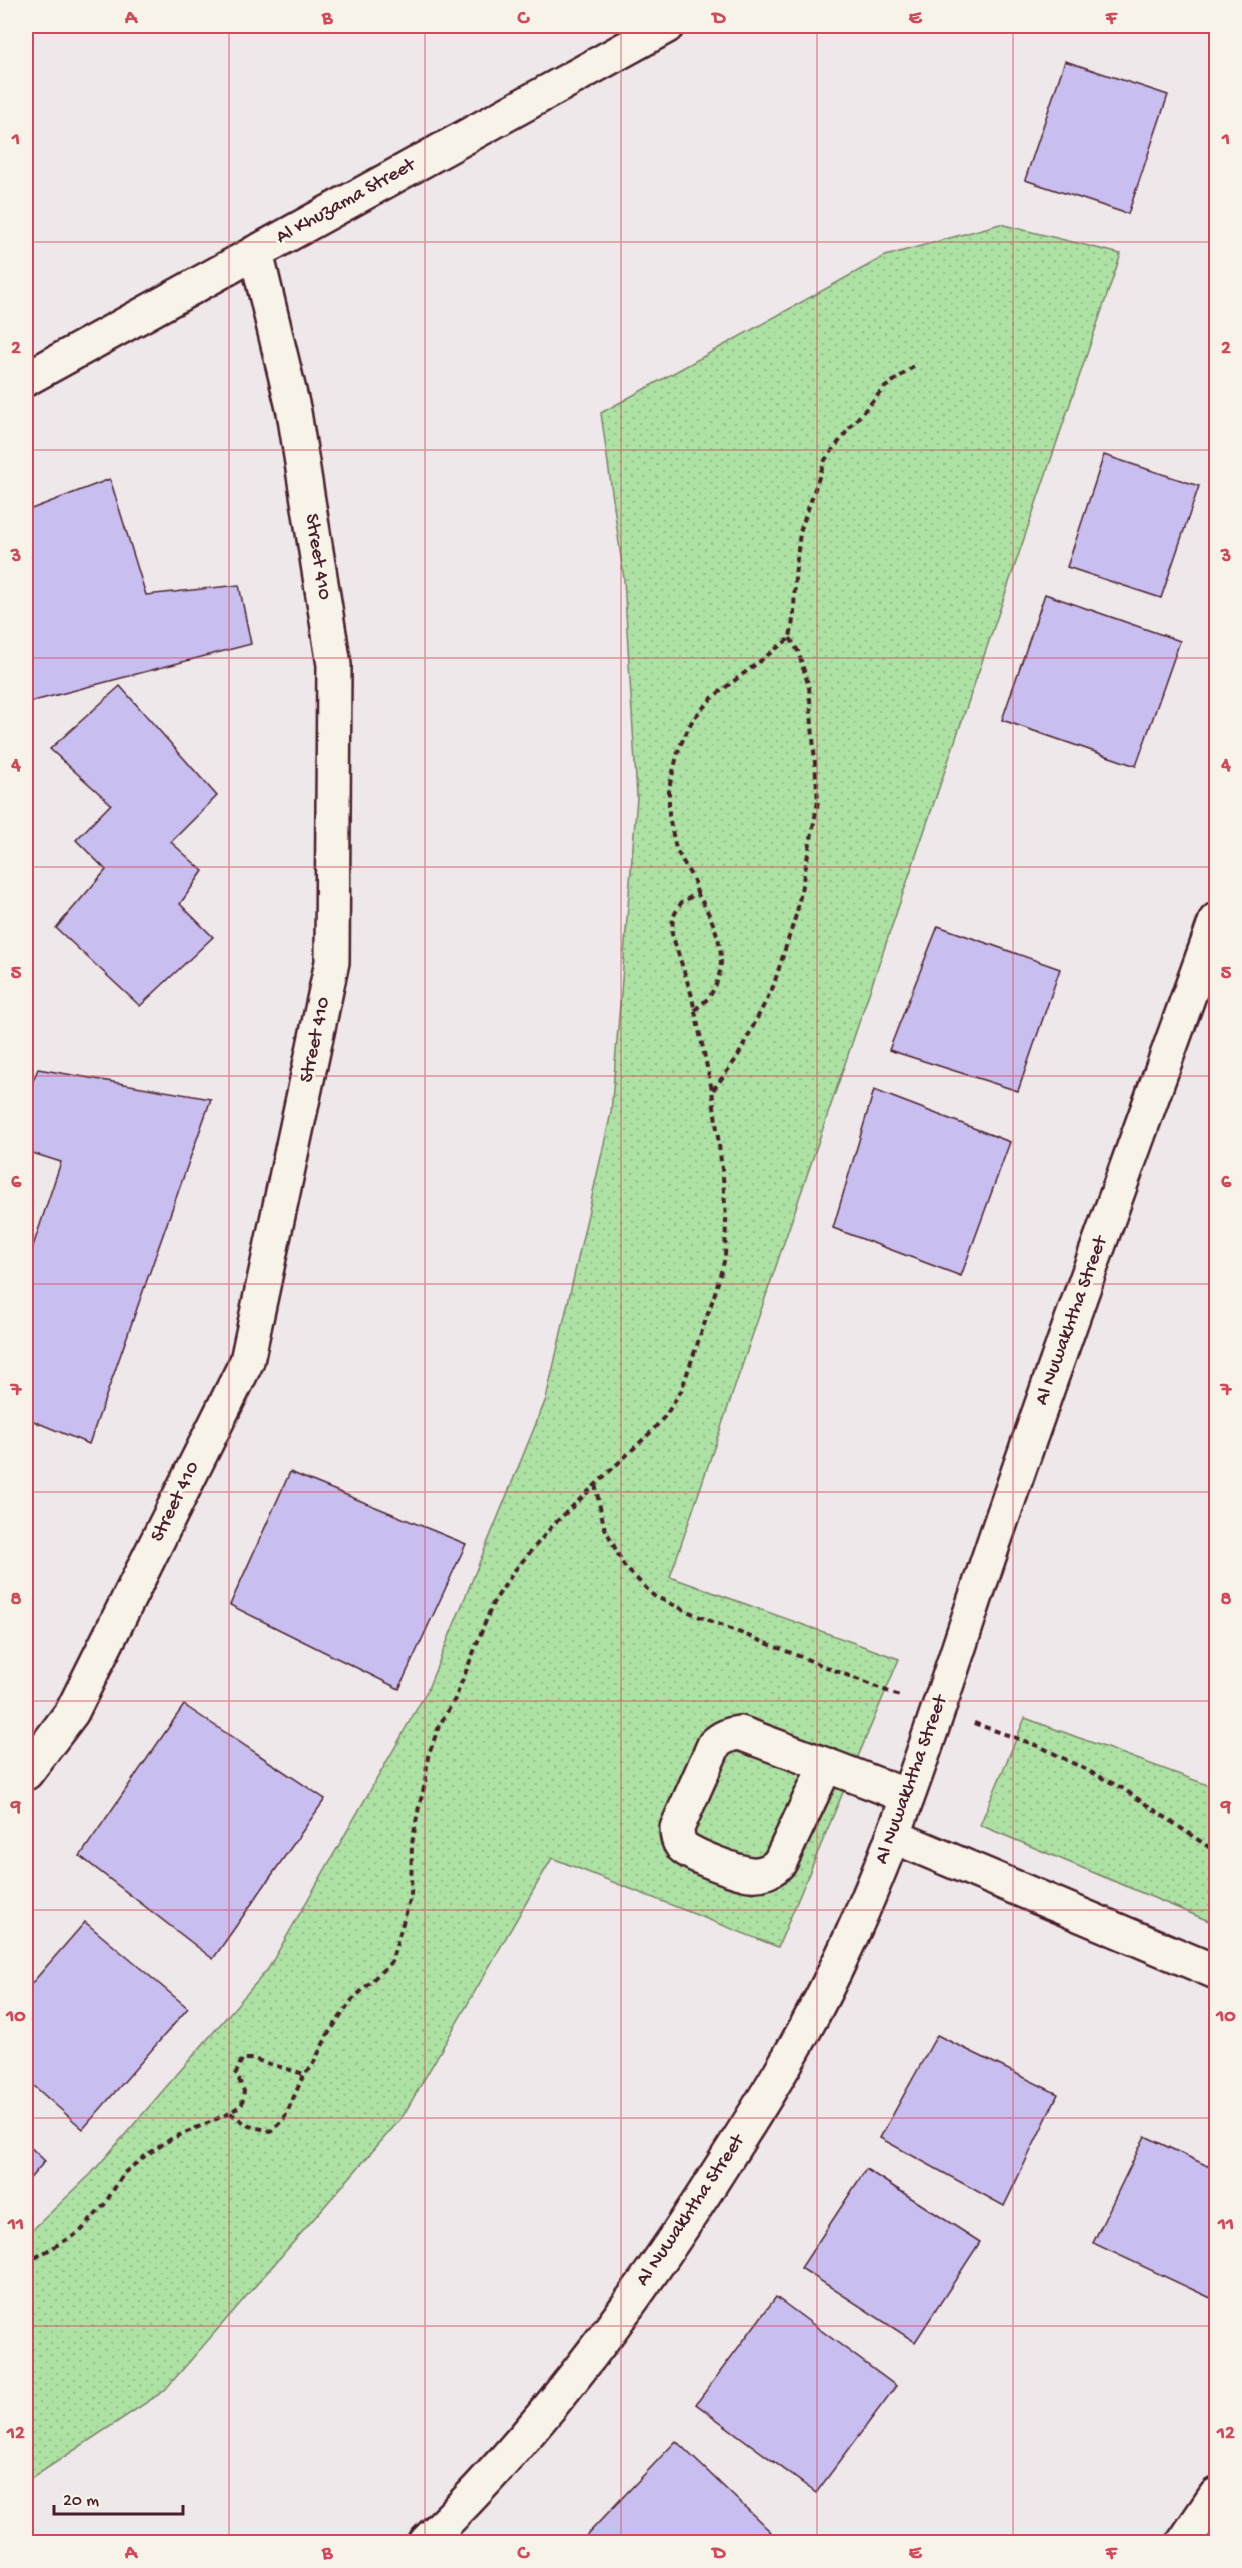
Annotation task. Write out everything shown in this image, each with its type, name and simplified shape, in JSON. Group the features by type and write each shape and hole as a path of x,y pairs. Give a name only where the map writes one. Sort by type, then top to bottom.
{"street":[{"name":"Al Khuzama Street","path":"26,379 667,26"},
{"name":"Street 410","path":"26,1773 72,1712 247,1361 332,962 334,665 294,412 256,252"},
{"name":"Al Nuwakhtha Street","path":"426,2542 474,2496 549,2409 633,2298 699,2202 774,2085 825,1991 893,1836 1005,1508 1216,920"},
{"path":"826,1765 784,1854 775,1868 767,1872 752,1874 743,1872 691,1852 681,1845 677,1828 710,1754 721,1738 730,1734 740,1733 826,1765 907,1796"},
{"path":"893,1836 1216,1972"},
{"path":"1184,2542 1216,2494"}],"path":[{"path":"712,1090 737,1058 773,987 797,912 818,801 809,687 798,651 790,638 800,532 825,460 884,388 917,364"},
{"path":"694,1010 711,994 720,972 722,946 697,893 694,880 676,849 669,816 669,788 679,748 693,719 713,697 790,638"},
{"path":"231,2113 249,2126 271,2131 284,2119 304,2074 311,2068 328,2034 352,2000 391,1962 411,1897 412,1844 425,1784 428,1757 439,1726 455,1699 493,1603 515,1570 554,1524 639,1444 666,1414 681,1391 725,1258 726,1219 712,1090 694,1010 672,934 672,917 681,903 697,893"},
{"path":"594,1484 604,1526 624,1566 654,1596 698,1616 937,1711 1041,1747 1122,1788 1216,1852"},
{"path":"26,2263 80,2232 104,2205 124,2173 146,2156 171,2139 231,2113 242,2104 244,2091 236,2073 242,2059 253,2059 304,2074"}],"green space":[{"path":"1000,224 1121,254 670,1577 899,1659 778,1947 552,1858 403,2116 164,2391 26,2482 26,2236 91,2174 268,1969 427,1691 546,1399 611,1113 637,797 624,579 601,413 885,256"},
{"path":"1025,1718 1216,1788 1216,1924 980,1825"}],"building":[{"path":"1065,61 1168,95 1128,214 1025,180"},
{"path":"1104,455 1199,486 1161,598 1067,567"},
{"path":"110,479 146,595 239,585 251,644 26,703 26,511"},
{"path":"1045,594 1180,641 1136,766 1002,720"},
{"path":"120,686 217,796 171,842 203,871 180,904 213,937 140,1006 56,928 106,870 76,840 111,804 50,749"},
{"path":"938,926 1060,969 1018,1091 889,1050"},
{"path":"38,1069 211,1099 89,1444 26,1418 26,1267 61,1162 26,1151 26,1097"},
{"path":"874,1090 1010,1142 961,1276 833,1228"},
{"path":"290,1472 466,1544 399,1689 230,1605"},
{"path":"184,1705 325,1799 213,1959 80,1856"},
{"path":"85,1922 188,2008 83,2129 26,2079 26,1990"},
{"path":"937,2035 1058,2094 1004,2206 880,2138"},
{"path":"1145,2136 1216,2170 1215,2300 1093,2243"},
{"path":"26,2143 45,2161 26,2183"},
{"path":"866,2169 980,2242 915,2342 801,2268"},
{"path":"776,2297 896,2386 816,2493 696,2404"},
{"path":"676,2441 771,2532 761,2542 593,2542 586,2536"}]}
